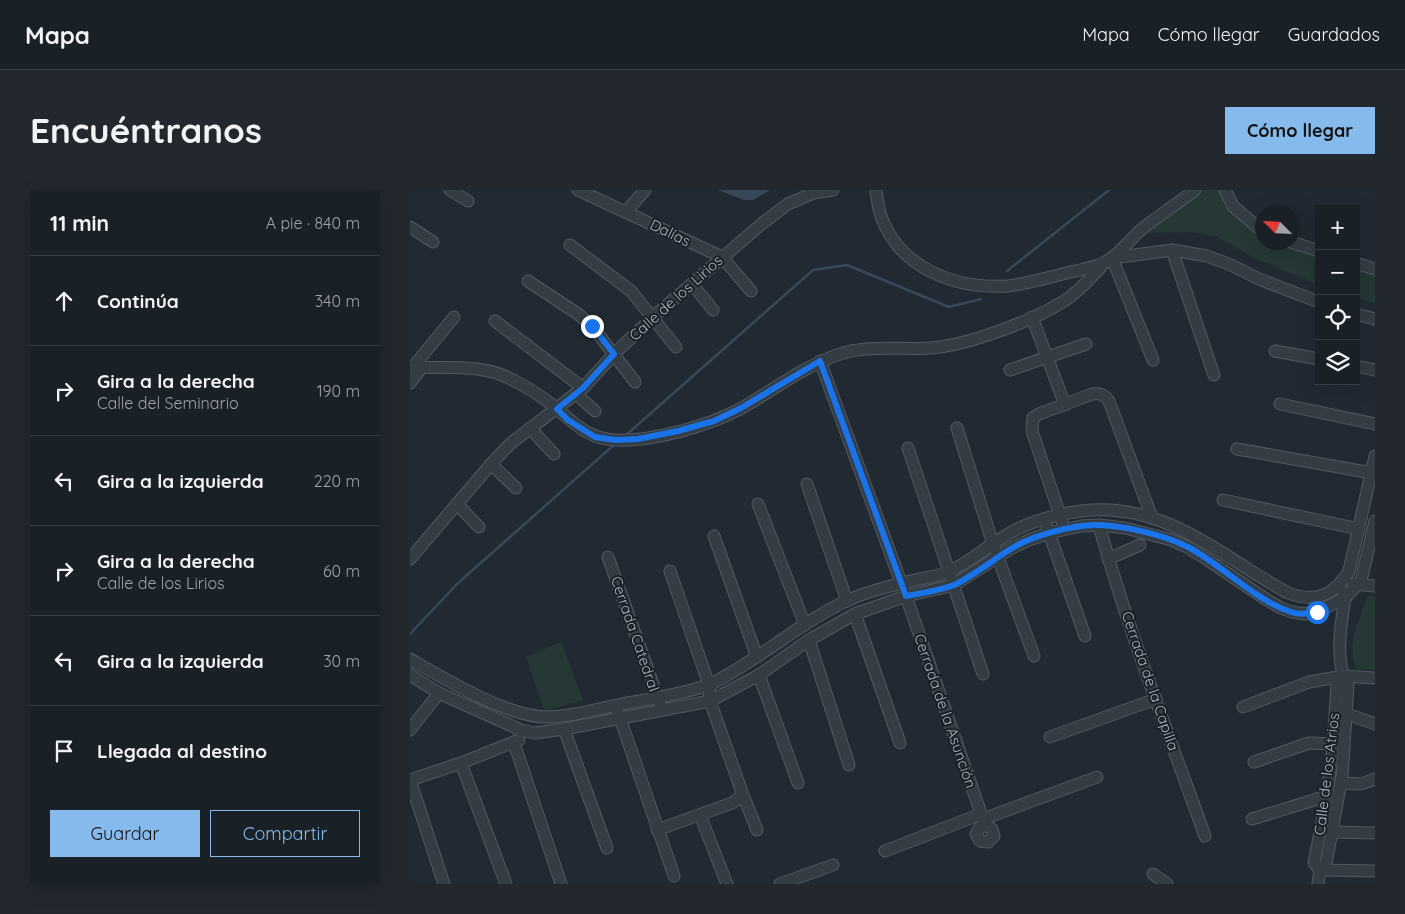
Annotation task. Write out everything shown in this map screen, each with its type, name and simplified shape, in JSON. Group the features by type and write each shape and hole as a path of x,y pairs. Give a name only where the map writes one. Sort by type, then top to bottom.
{"street":[{"path":"450,190 468,201"},
{"name":"Dalías","path":"578,190 722,257 751,291"},
{"path":"626,212 644,190"},
{"name":"Calle de los Lirios","path":"410,559 510,444 580,391 614,354 653,317 722,257 788,204 813,193 833,190"},
{"path":"870,190 876,190 881,216 892,236 910,258 927,270 964,284 988,286 1016,284 1109,260 1172,250 1206,256 1315,300"},
{"path":"415,367 474,368 510,378 538,395 568,420 595,437 615,440 638,439 678,431 714,421 741,408 820,361 850,351 879,347 932,348 961,343 991,334 1032,317 1068,298 1144,228 1195,190"},
{"path":"1225,190 1233,206 1255,225"},
{"path":"410,227 434,242"},
{"path":"570,245 631,291 676,347"},
{"path":"1300,245 1316,250"},
{"path":"1172,250 1214,374"},
{"path":"1109,260 1152,360"},
{"path":"1360,264 1375,269"},
{"path":"528,281 578,314 592,326 635,382"},
{"path":"692,284 713,310"},
{"path":"1360,315 1375,319"},
{"path":"410,383 415,367 454,317"},
{"path":"1032,317 1065,405"},
{"path":"495,321 580,391 595,412"},
{"path":"1010,370 1086,344"},
{"path":"1274,351 1315,358"},
{"name":"Cerrada de la Asunción","path":"820,361 906,596 983,820"},
{"path":"1360,367 1375,370"},
{"path":"1065,530 1032,431 1033,418 1092,394 1100,393 1109,400 1152,518"},
{"path":"1280,404 1375,424"},
{"path":"530,428 554,454"},
{"path":"957,428 993,544 1034,656"},
{"path":"908,448 983,674"},
{"path":"1237,449 1372,473"},
{"path":"535,733 521,730 439,692 411,675 415,661 475,694 500,705 535,716 563,716 658,698 709,685 847,601 900,583 949,572 1006,534 1034,522 1090,510 1112,510 1152,518 1198,537 1272,584 1300,598 1322,596 1342,583 1349,570 1375,456"},
{"path":"491,464 516,488"},
{"path":"807,484 847,601"},
{"path":"1223,500 1359,529"},
{"path":"758,504 805,625"},
{"path":"458,505 479,527"},
{"path":"1044,520 1085,636"},
{"path":"444,884 410,780 461,763 535,733 620,719 710,701 758,675 809,640 855,614 906,596 954,585 1010,549 1029,540 1049,533 1081,526 1099,525 1125,528 1150,534 1187,547 1267,600 1292,612 1305,614 1317,612 1344,598 1361,581 1374,526"},
{"name":"Cerrada de la Capilla","path":"1099,525 1108,559 1205,836"},
{"path":"714,536 757,657"},
{"path":"1108,559 1140,545"},
{"name":"Cerrada Catedral","path":"608,558 662,710"},
{"path":"670,571 709,685 710,701 743,796 757,830"},
{"path":"1342,583 1375,586"},
{"name":"Calle de los Atrios","path":"1318,884 1320,870 1326,864 1341,783 1347,714 1348,685 1342,676 1339,637 1344,598 1342,583"},
{"path":"855,614 900,743"},
{"path":"809,640 849,765"},
{"path":"758,675 798,782"},
{"path":"1243,707 1309,682 1342,676 1375,678"},
{"name":"Calle de los Atrios","path":"1320,870 1314,863 1327,796 1337,684 1342,676"},
{"path":"410,730 439,692"},
{"path":"1050,737 1156,699"},
{"path":"616,705 674,876"},
{"path":"1347,714 1375,724"},
{"path":"564,729 607,848"},
{"path":"514,742 561,884"},
{"path":"1254,762 1309,743 1333,744"},
{"path":"461,763 506,884"},
{"path":"885,851 983,820 1097,777"},
{"path":"1341,783 1361,784 1375,779"},
{"path":"658,830 732,803 743,796"},
{"path":"1252,819 1327,796"},
{"path":"700,815 727,884"},
{"path":"1332,832 1375,833"},
{"path":"780,884 833,865"},
{"path":"1320,870 1375,870"},
{"path":"1154,874 1167,884"}],"green space":[{"path":"1193,190 1221,190 1255,221 1255,250 1300,250 1300,244 1315,248 1315,283 1256,259 1216,236 1193,232 1144,233"},
{"path":"1360,262 1375,267 1375,303 1360,299"},
{"path":"1368,596 1375,596 1375,670 1356,669 1353,660 1355,632"},
{"path":"561,642 583,700 545,711 526,657"}],"water":[{"path":"718,190 770,190 753,200 744,200"}],"waterway":[{"path":"1007,271 1109,190"},
{"path":"625,436 813,270 847,265 949,307 981,299"},
{"path":"410,634 458,583 615,444"}],"route":[{"path":"592,326 614,354 583,388 557,409 568,420 595,437 615,440 638,439 714,421 741,408 820,361 906,596 954,585 1010,549 1029,540 1049,533 1081,526 1099,525 1125,528 1172,540 1215,564 1280,608 1305,614 1317,612"}]}
